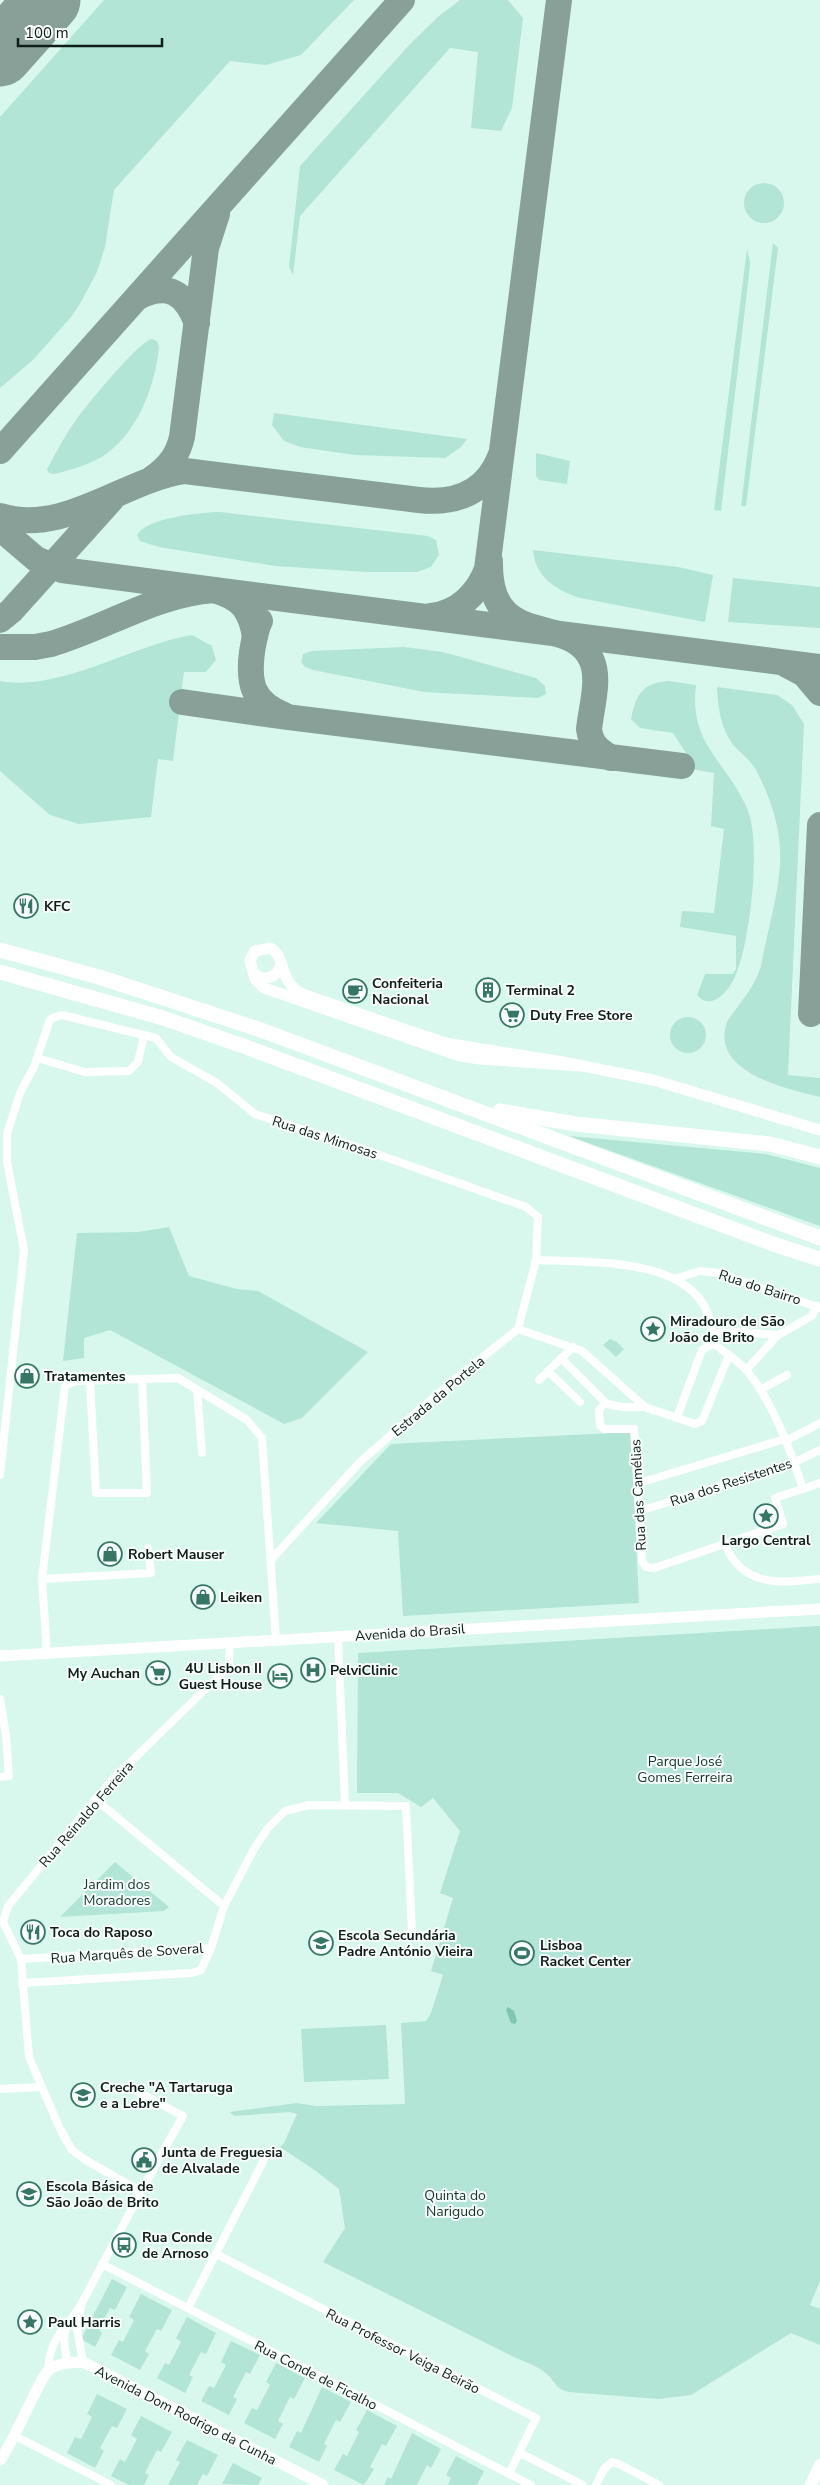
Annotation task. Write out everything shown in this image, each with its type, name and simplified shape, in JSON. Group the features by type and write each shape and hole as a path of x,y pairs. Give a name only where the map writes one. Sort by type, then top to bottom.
{"highway":[{"path":"0,950 99,977 252,1027 820,1238"},
{"path":"0,972 163,1018 246,1047 779,1246 820,1259"},
{"path":"466,1105 576,1124 770,1144 820,1157"},
{"path":"779,1246 820,1269"}],"main road":[{"path":"812,2485 820,2465"}],"street":[{"path":"581,1066 480,1060 460,1056 272,991 255,979 250,960 255,952 260,949 274,950 287,983 294,989 313,999 445,1042 581,1066 653,1080 820,1130"},
{"path":"252,972 260,978 270,978 278,973 281,964"},
{"name":"Rua das Mimosas","path":"37,1058 47,1027 52,1018 62,1015 144,1034 160,1041 171,1057 217,1083 255,1114 358,1147 526,1207 538,1217 536,1260"},
{"path":"0,1475 24,1250 7,1162 7,1134 20,1093 37,1058 85,1072 129,1071 138,1062 144,1034"},
{"path":"645,1407 592,1359 572,1346 518,1329 536,1260 610,1262 650,1270 674,1279 690,1287 706,1304 712,1322 712,1344"},
{"name":"Rua do Bairro","path":"674,1279 700,1271 718,1273 818,1307"},
{"path":"746,1370 778,1334 812,1316 818,1307"},
{"name":"Estrada da Portela","path":"271,1560 360,1462 447,1386 518,1329"},
{"path":"713,1333 778,1334"},
{"path":"712,1344 746,1370 760,1390 795,1462 803,1489"},
{"path":"677,1417 702,1350 712,1344"},
{"path":"539,1380 572,1346"},
{"path":"561,1358 608,1404 622,1407 645,1407 700,1424 729,1356"},
{"path":"548,1371 580,1402"},
{"path":"760,1390 787,1374"},
{"path":"47,1654 42,1580 65,1386 75,1381 178,1378 247,1420 262,1438 276,1640"},
{"path":"90,1381 96,1493 147,1493 142,1379"},
{"path":"197,1390 202,1453"},
{"name":"Rua das Camélias","path":"608,1404 604,1404 599,1410 600,1425 604,1429 634,1429 643,1564 654,1568 724,1543"},
{"path":"639,1483 785,1440 820,1423"},
{"name":"Rua dos Resistentes","path":"640,1511 795,1462 820,1450"},
{"path":"820,1483 775,1498 783,1524 724,1543 732,1559 759,1579 782,1583 820,1579"},
{"path":"42,1580 151,1573 148,1548"},
{"name":"Avenida do Brasil","path":"0,1656 820,1609"},
{"path":"338,1637 345,1804"},
{"name":"Rua Reinaldo Ferreira","path":"1,1922 8,1906 94,1800 229,1664 230,1643"},
{"path":"0,1699 9,1776 0,1777"},
{"path":"94,1800 224,1906"},
{"path":"211,1948 224,1906 255,1847 268,1828 285,1811 309,1805 406,1806 412,1933"},
{"path":"1,1922 20,1959 29,2057 60,2129 72,2150 86,2161 140,2191"},
{"name":"Rua Marquês de Soveral","path":"20,1959 211,1948 201,1970 192,1973 22,1983"},
{"path":"0,2089 41,2087"},
{"path":"0,2460 15,2436 48,2370 49,2350 55,2338 82,2304 140,2191 182,2116 133,2090"},
{"path":"188,2308 264,2160"},
{"name":"Rua Professor Veiga Beirão","path":"216,2254 536,2418 509,2474"},
{"name":"Rua Conde de Ficalho","path":"102,2264 531,2485"},
{"path":"82,2304 77,2329 83,2362"},
{"path":"67,2325 64,2340 67,2363"},
{"name":"Avenida Dom Rodrigo da Cunha","path":"48,2370 67,2363 83,2362 323,2485"},
{"path":"15,2436 100,2482 111,2485"},
{"path":"520,2453 583,2485"},
{"path":"596,2485 604,2468 612,2462 621,2464 659,2485"}],"green space":[{"path":"104,0 354,0 301,55 266,65 230,61 114,190 105,247 97,272 81,302 71,317 33,360 0,388 0,117"},
{"path":"460,0 508,0 523,18 512,108 501,131 471,128 478,52 450,48 300,216 293,275 289,267 300,166 411,43 439,16"},
{"path":"760,183 768,183 775,186 781,192 784,203 781,214 775,220 768,223 760,223 753,220 747,214 744,207 744,199 747,192 753,186"},
{"path":"773,243 778,248 746,506 741,506"},
{"path":"747,249 750,262 749,275 721,511 714,510"},
{"path":"152,339 157,341 159,346 154,376 143,406 127,433 117,445 94,461 55,474 49,473 47,469 68,432 82,413 125,362 145,342"},
{"path":"274,413 467,439 461,447 445,458 354,455 300,447 284,441 272,425"},
{"path":"536,453 570,461 567,484 539,480 536,476"},
{"path":"220,512 428,536 436,540 439,555 431,567 417,572 366,572 275,566 159,547 140,541 137,535 142,529 162,520 201,513"},
{"path":"533,550 678,567 713,575 705,622 571,595 555,586 542,575"},
{"path":"733,578 820,587 820,628 728,622"},
{"path":"192,635 212,646 216,660 206,672 184,672 173,761 158,759 151,817 79,824 50,815 0,771 0,681 23,683 47,680 96,666 169,640"},
{"path":"404,647 443,652 536,678 545,686 546,694 538,698 424,692 313,670 305,667 301,662 303,654 312,651"},
{"path":"668,681 696,685 695,706 703,737 747,808 754,844 752,894 740,964 727,990 713,1001 707,1001 697,995 705,974 733,974 736,969 736,936 680,927 682,911 714,913 724,829 711,826 714,773 685,768 686,753 673,733 640,728 631,719 635,703 642,692 652,684"},
{"path":"717,687 777,695 792,705 804,724 788,1075 820,1078 820,1097 771,1083 754,1075 740,1066 729,1054 724,1039 728,1020 751,987 761,966 779,878 780,850 775,819 769,799 756,770 736,748 727,734 719,711"},
{"path":"688,1017 695,1018 701,1022 705,1028 705,1042 701,1048 695,1052 688,1053 681,1052 675,1048 671,1042 670,1035 671,1028 675,1022 681,1018"},
{"path":"569,1136 766,1154 820,1168 820,1226"},
{"path":"169,1227 189,1276 237,1289 258,1291 368,1352 302,1418 284,1424 110,1330 84,1338 84,1358 63,1361 77,1233 138,1232"},
{"path":"610,1339 617,1342 624,1349 616,1357 603,1345"},
{"path":"631,1432 639,1603 403,1616 398,1531 316,1523 391,1444"},
{"name":"Parque José Gomes Ferreira","path":"820,1626 820,2281 810,2305 820,2309 820,2345 791,2333 691,2395 658,2399 568,2392 559,2388 549,2376 538,2368 323,2262 345,2228 339,2189 280,2147 284,2143 297,2114 290,2112 234,2116 230,2112 297,2103 316,2106 405,2104 401,2023 426,2021 431,2013 443,1975 431,1971 453,1898 440,1893 460,1831 433,1798 421,1807 398,1793 357,1793 358,1653"},
{"name":"Jardim dos Moradores","path":"115,1862 169,1907 164,1911 60,1917"},
{"path":"386,2025 389,2079 304,2082 301,2029"},
{"path":"112,2279 127,2287 115,2310 110,2308 99,2330 102,2333 95,2347 81,2339"},
{"path":"141,2294 172,2310 161,2331 157,2329 145,2351 149,2354 140,2370 111,2355 119,2340 123,2342 134,2320 129,2317"},
{"path":"187,2317 216,2333 206,2354 201,2352 189,2375 193,2377 185,2393 157,2378 165,2363 169,2365 181,2342 176,2338"},
{"path":"231,2341 260,2355 250,2374 246,2372 233,2397 237,2399 229,2415 201,2401 209,2386 214,2388 226,2365 221,2362"},
{"path":"276,2363 305,2378 294,2399 290,2397 278,2421 283,2424 275,2439 244,2423 252,2408 257,2410 270,2385 266,2382"},
{"path":"322,2387 351,2402 340,2422 336,2420 324,2444 327,2446 319,2462 289,2447 297,2431 301,2433"},
{"path":"97,2394 127,2409 117,2428 112,2426 100,2448 104,2451 95,2468 67,2453 75,2437 81,2439 92,2417 87,2414"},
{"path":"367,2410 397,2426 386,2446 382,2444 370,2467 374,2469 364,2485 334,2470 343,2454 347,2456 359,2432 356,2430"},
{"path":"141,2416 172,2432 161,2452 157,2450 145,2473 149,2475 144,2485 129,2485 111,2476 120,2459 125,2462 137,2439 131,2435"},
{"path":"412,2433 441,2449 431,2468 427,2465 417,2485 384,2485 388,2477 391,2479"},
{"path":"187,2440 218,2455 207,2476 203,2474 197,2485 168,2485 180,2462 176,2460"},
{"path":"456,2456 484,2471 477,2485 448,2485 451,2478 446,2475"},
{"path":"233,2463 262,2478 258,2485 222,2484"}],"shaded area":[{"path":"508,2007 514,2011 517,2021 515,2024 511,2023 506,2010"}],"taxiway":[{"path":"0,451 402,0"},
{"path":"431,616 450,611 466,601 478,586 487,569 559,0"},
{"path":"153,478 172,460 182,437 206,248 217,214"},
{"path":"138,297 159,291 175,293 187,304 197,323"},
{"path":"0,516 24,520 48,519 71,513 162,476 185,471 419,500 445,500 457,498 478,487 494,469 500,457"},
{"path":"0,620 11,611 111,500"},
{"path":"0,528 36,559 62,570 214,590 223,593 238,601 247,611 255,636"},
{"path":"490,561 493,590 502,609 516,620 567,637 582,646 592,661 595,686 589,729 590,735 596,746 611,758"},
{"path":"0,647 35,647 51,644 171,598 214,590 820,667"},
{"path":"260,621 256,632 251,663 254,690 265,704 284,715"},
{"path":"787,665 804,674 820,693"},
{"path":"182,702 287,717 682,766"},
{"path":"811,1014 820,825"}],"runway":[{"path":"0,54 48,0"}],"place":[{"name":"KFC","path":"26,906"},
{"name":"Terminal 2","path":"488,990"},
{"name":"Confeiteria Nacional","path":"355,991"},
{"name":"Duty Free Store","path":"512,1015"},
{"name":"Miradouro de São João de Brito","path":"653,1329"},
{"name":"Tratamentes","path":"27,1376"},
{"name":"Largo Central","path":"766,1516"},
{"name":"Robert Mauser","path":"110,1554"},
{"name":"Leiken","path":"203,1597"},
{"name":"PelviClinic","path":"313,1670"},
{"name":"My Auchan","path":"158,1673"},
{"name":"4U Lisbon II Guest House","path":"280,1676"},
{"name":"Toca do Raposo","path":"33,1932"},
{"name":"Escola Secundária Padre António Vieira","path":"321,1943"},
{"name":"Lisboa Racket Center","path":"522,1953"},
{"name":"Creche \"A Tartaruga e a Lebre\"","path":"83,2095"},
{"name":"Junta de Freguesia de Alvalade","path":"144,2160"},
{"name":"Escola Básica de São João de Brito","path":"29,2194"},
{"name":"Rua Conde de Arnoso","path":"124,2245"},
{"name":"Paul Harris","path":"30,2322"}],"park label":[{"name":"Quinta do Narigudo","path":"455,2204"}]}
